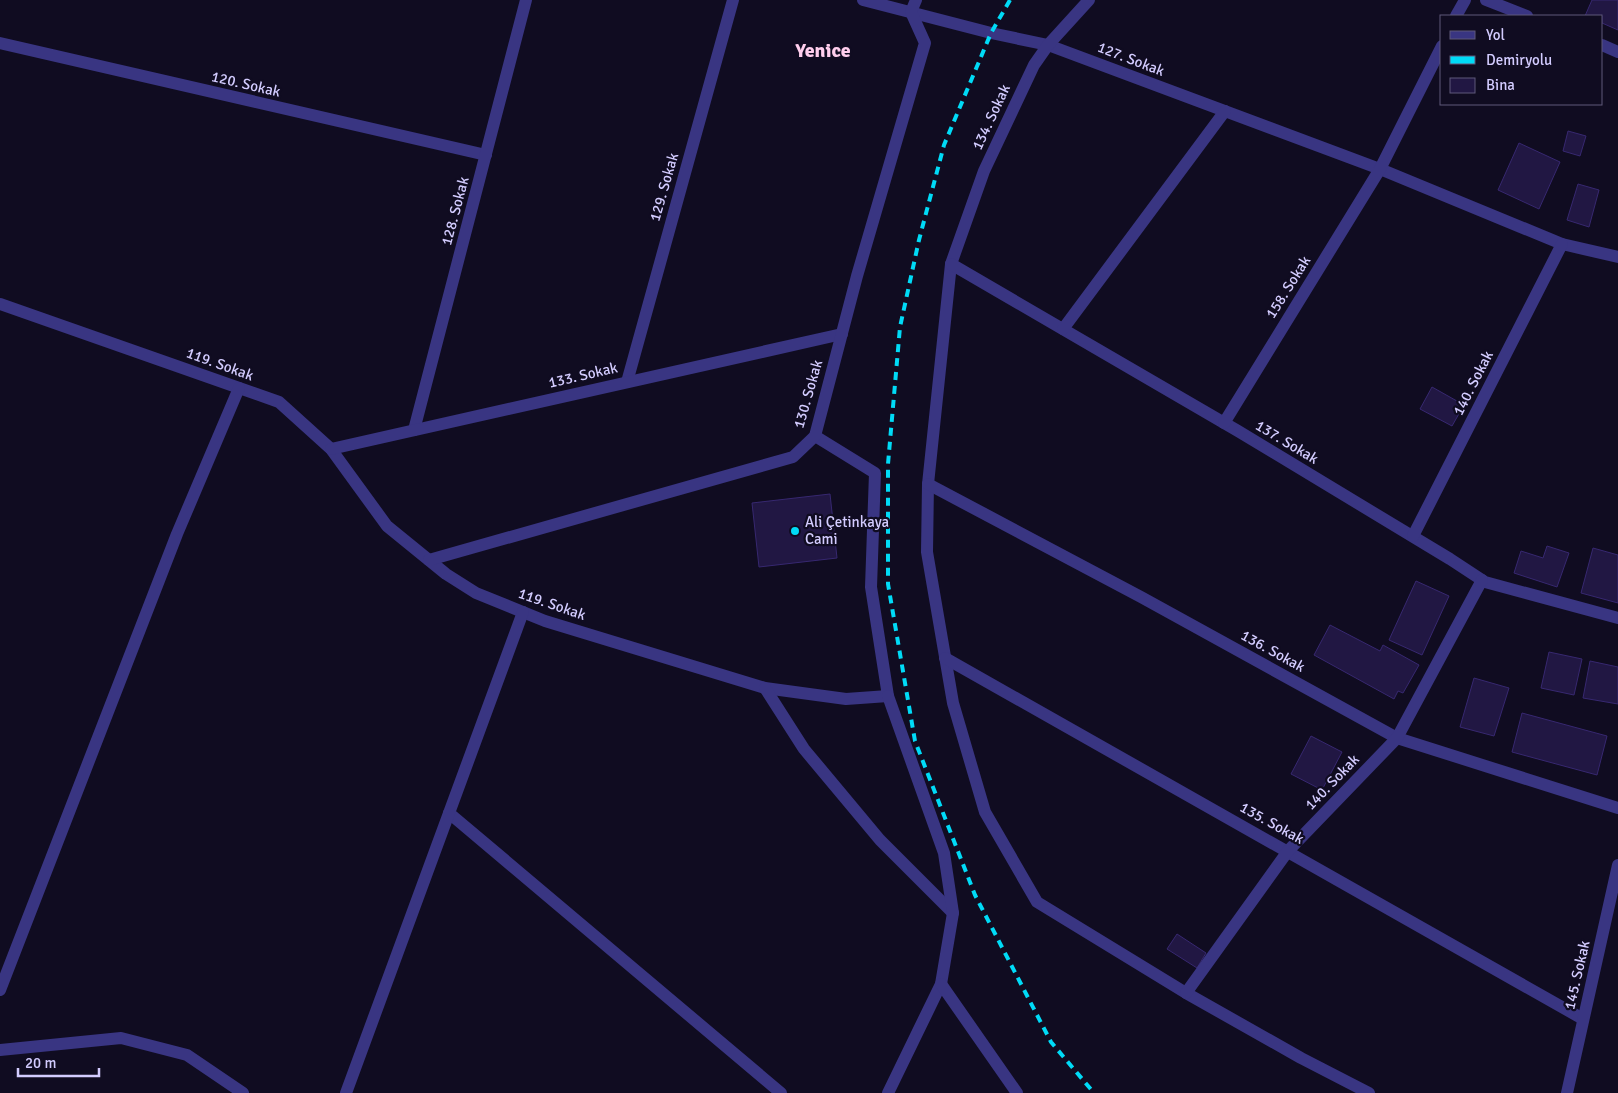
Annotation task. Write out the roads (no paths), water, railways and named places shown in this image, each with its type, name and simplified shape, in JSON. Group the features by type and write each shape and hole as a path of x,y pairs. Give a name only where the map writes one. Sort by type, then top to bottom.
{"street":[{"name":"128. Sokak","path":"414,430 526,0"},
{"name":"129. Sokak","path":"626,382 733,0"},
{"name":"127. Sokak","path":"864,0 913,6 991,33 1048,45 1380,169 1562,244 1618,258"},
{"name":"134. Sokak","path":"1090,0 1048,45 1034,65 984,171 951,264 928,484 927,552 953,703 985,812 1037,902 1186,993 1301,1058 1369,1093"},
{"path":"1457,15 1465,0"},
{"path":"1486,0 1524,15"},
{"name":"130. Sokak","path":"429,560 793,457 815,436 857,276 925,43 913,6"},
{"name":"120. Sokak","path":"0,43 486,155"},
{"path":"1603,45 1618,52"},
{"name":"158. Sokak","path":"1224,423 1380,169 1440,50"},
{"path":"1063,329 1225,111"},
{"name":"140. Sokak","path":"1413,536 1562,244"},
{"name":"137. Sokak","path":"951,264 1224,423 1413,536 1482,580 1618,618"},
{"name":"119. Sokak","path":"0,304 279,402 331,449 387,526 446,574 476,593 545,621 765,688 846,699 888,696"},
{"name":"133. Sokak","path":"331,449 842,334"},
{"path":"0,990 177,534 239,388"},
{"path":"815,436 875,473 871,587 888,696 944,853 953,913 941,984 888,1093"},
{"name":"136. Sokak","path":"928,484 1141,597 1397,738 1618,808"},
{"name":"140. Sokak","path":"1186,993 1288,851 1397,738 1482,580"},
{"path":"346,1093 523,612"},
{"name":"135. Sokak","path":"945,658 1584,1019"},
{"path":"765,688 804,749 880,840 953,913"},
{"path":"449,813 781,1093"},
{"name":"145. Sokak","path":"1567,1093 1618,865"},
{"path":"941,984 1016,1093"},
{"path":"0,1050 121,1038 187,1055 243,1093"}],"railway":[{"path":"1010,0 991,33 944,145 919,240 900,327 888,464 888,584 915,741 975,895 1051,1042 1094,1093"}],"place":[{"name":"Ali Çetinkaya Cami","path":"795,531"}],"district":[{"name":"Yenice","path":"823,50"}]}
